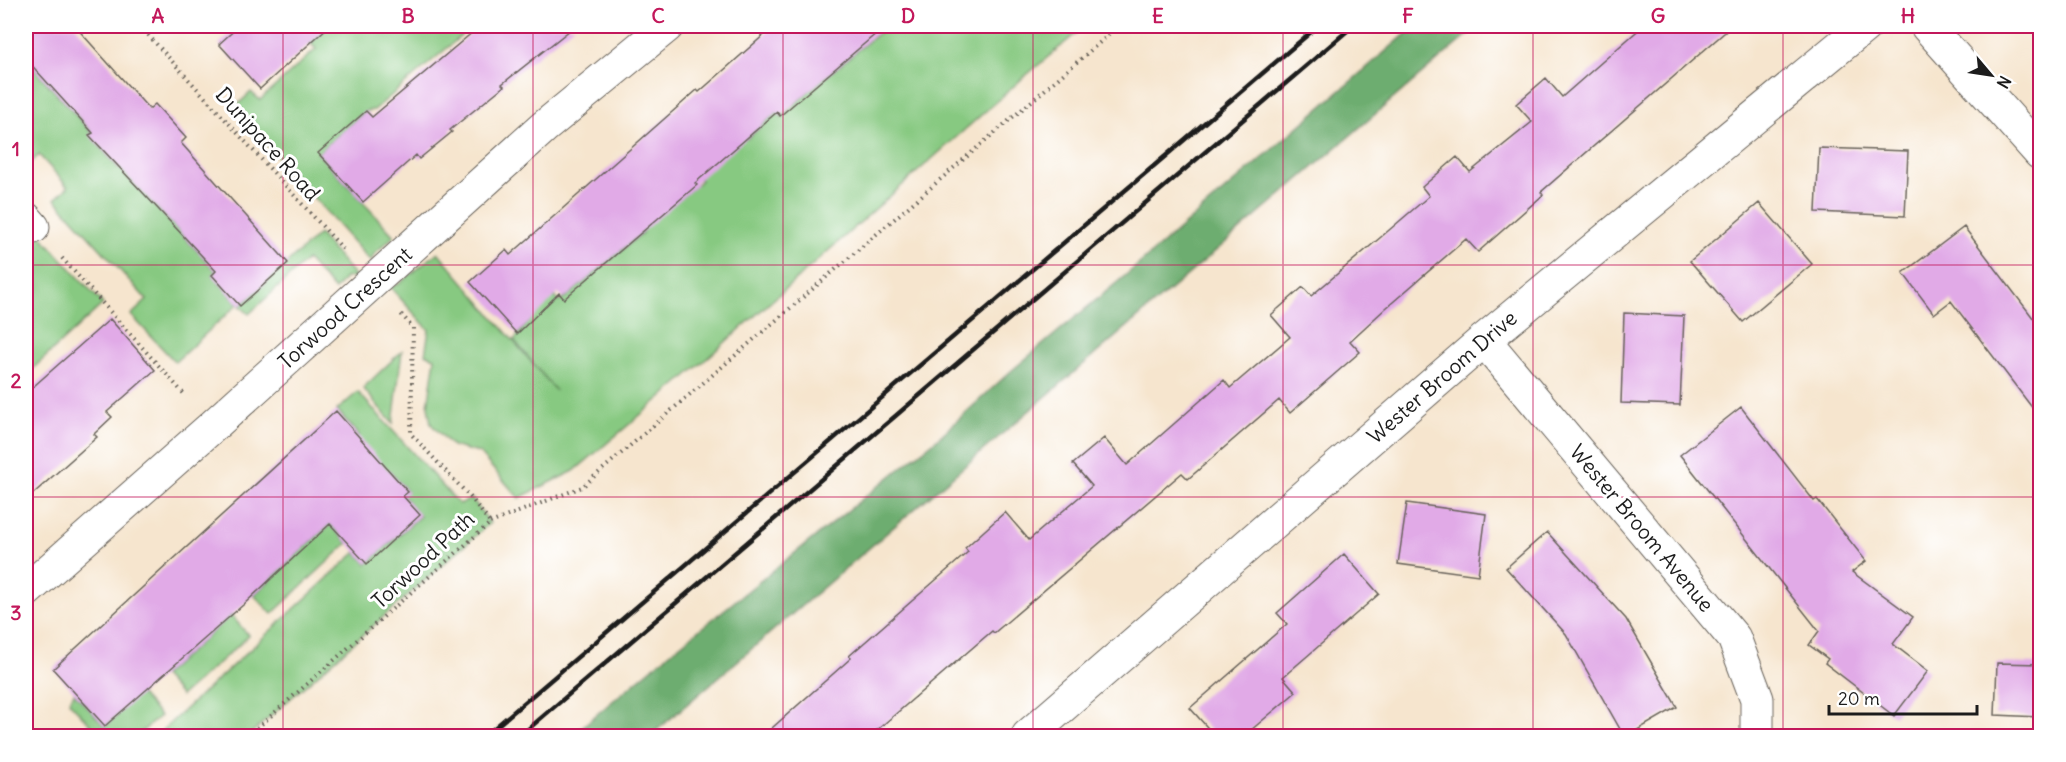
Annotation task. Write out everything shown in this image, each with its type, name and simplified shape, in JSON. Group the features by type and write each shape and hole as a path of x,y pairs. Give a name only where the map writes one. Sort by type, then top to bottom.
{"street":[{"name":"Torwood Crescent","path":"30,578 213,426 374,283 544,127 667,26"},
{"name":"Wester Broom Drive","path":"1028,736 1484,340 1864,26"},
{"path":"1927,26 2040,153"},
{"name":"Wester Broom Avenue","path":"1484,340 1734,638 1757,699 1757,736"}],"path":[{"name":"Dunipace Road","path":"140,26 374,283"},
{"path":"490,523 582,487 1119,26"},
{"path":"29,223 213,426"},
{"name":"Torwood Path","path":"248,736 490,523 472,499 411,434 413,328 374,283"}],"green space":[{"path":"294,26 473,26 374,110 366,111 318,153 394,236 374,254 371,262 234,108 251,92 260,100 316,49"},
{"path":"887,26 1085,26 1023,78 703,362 574,471 519,498 479,453 452,446 431,424 428,406 435,358 425,354 429,330 390,287 399,284 438,252 556,391 514,340 552,293 559,301 564,299 643,232 638,225 694,187 701,180 697,176 739,138 747,139 777,112 782,117 810,90"},
{"path":"1415,26 1478,26 650,736 571,736 659,662 937,439 1011,371"},
{"path":"27,61 92,133 90,135 118,168 216,271 212,275 238,304 175,362 131,315 147,300 55,199 68,187 39,155 26,167"},
{"path":"33,227 103,304 27,374 26,234"},
{"path":"319,234 356,277 345,278 335,290 307,260 249,314 240,306"},
{"path":"402,351 393,424 363,388"},
{"path":"358,392 459,504 472,499 490,523 248,736 156,736 356,552 367,564 420,516 403,496 407,491 391,473 353,441 359,435 337,410"},
{"path":"330,524 348,543 272,614 254,595"},
{"path":"231,615 249,636 181,696 163,676"},
{"path":"74,693 105,726 140,694 160,716 137,736 101,736 69,702"}],"building":[{"path":"26,26 75,26 149,109 155,104 186,138 181,143 288,263 240,306 212,275 216,271 89,135 93,133 26,59"},
{"path":"239,26 329,26 260,89 219,44"},
{"path":"480,26 575,26 502,84 504,86 450,130 452,132 419,159 416,155 363,202 318,153 366,111 372,117"},
{"path":"774,26 885,26 780,116 777,112 695,183 697,185 564,299 559,293 517,334 470,282 506,250 510,255 697,90 699,92"},
{"path":"1643,26 1732,26 1541,192 1543,195 1478,252 1466,239 1386,308 1350,341 1360,352 1290,413 1279,400 1188,479 1182,473 870,736 763,736 851,658 849,656 968,552 965,548 1005,512 1029,540 1092,486 1073,464 1104,438 1127,465 1224,380 1230,388 1290,337 1271,315 1303,287 1311,296 1381,237 1429,196 1422,187 1457,157 1470,172 1532,122 1516,104 1546,78 1562,97"},
{"path":"1819,148 1908,151 1905,216 1816,212"},
{"path":"1759,203 1812,264 1743,322 1690,261"},
{"path":"1964,227 2040,327 2040,418 1951,301 1934,314 1903,273"},
{"path":"1624,313 1684,316 1680,405 1621,403"},
{"path":"110,319 155,370 107,412 112,417 94,434 97,437 26,500 26,393"},
{"path":"1741,407 1814,501 1817,499 1866,561 1852,572 1913,617 1893,644 1928,671 1894,716 1825,663 1828,659 1809,645 1819,631 1680,455"},
{"path":"336,411 408,492 403,496 420,515 367,564 330,524 243,605 105,726 53,669"},
{"path":"1407,503 1486,514 1478,575 1398,564"},
{"path":"1547,532 1626,619 1677,707 1627,736 1624,736 1566,634 1506,568"},
{"path":"1344,554 1379,594 1283,677 1296,692 1244,736 1215,736 1190,708 1287,624 1277,613"},
{"path":"1997,663 2040,664 2040,717 1995,715"}],"railway":[{"path":"485,736 1318,26"},
{"path":"520,736 1353,26"}]}
